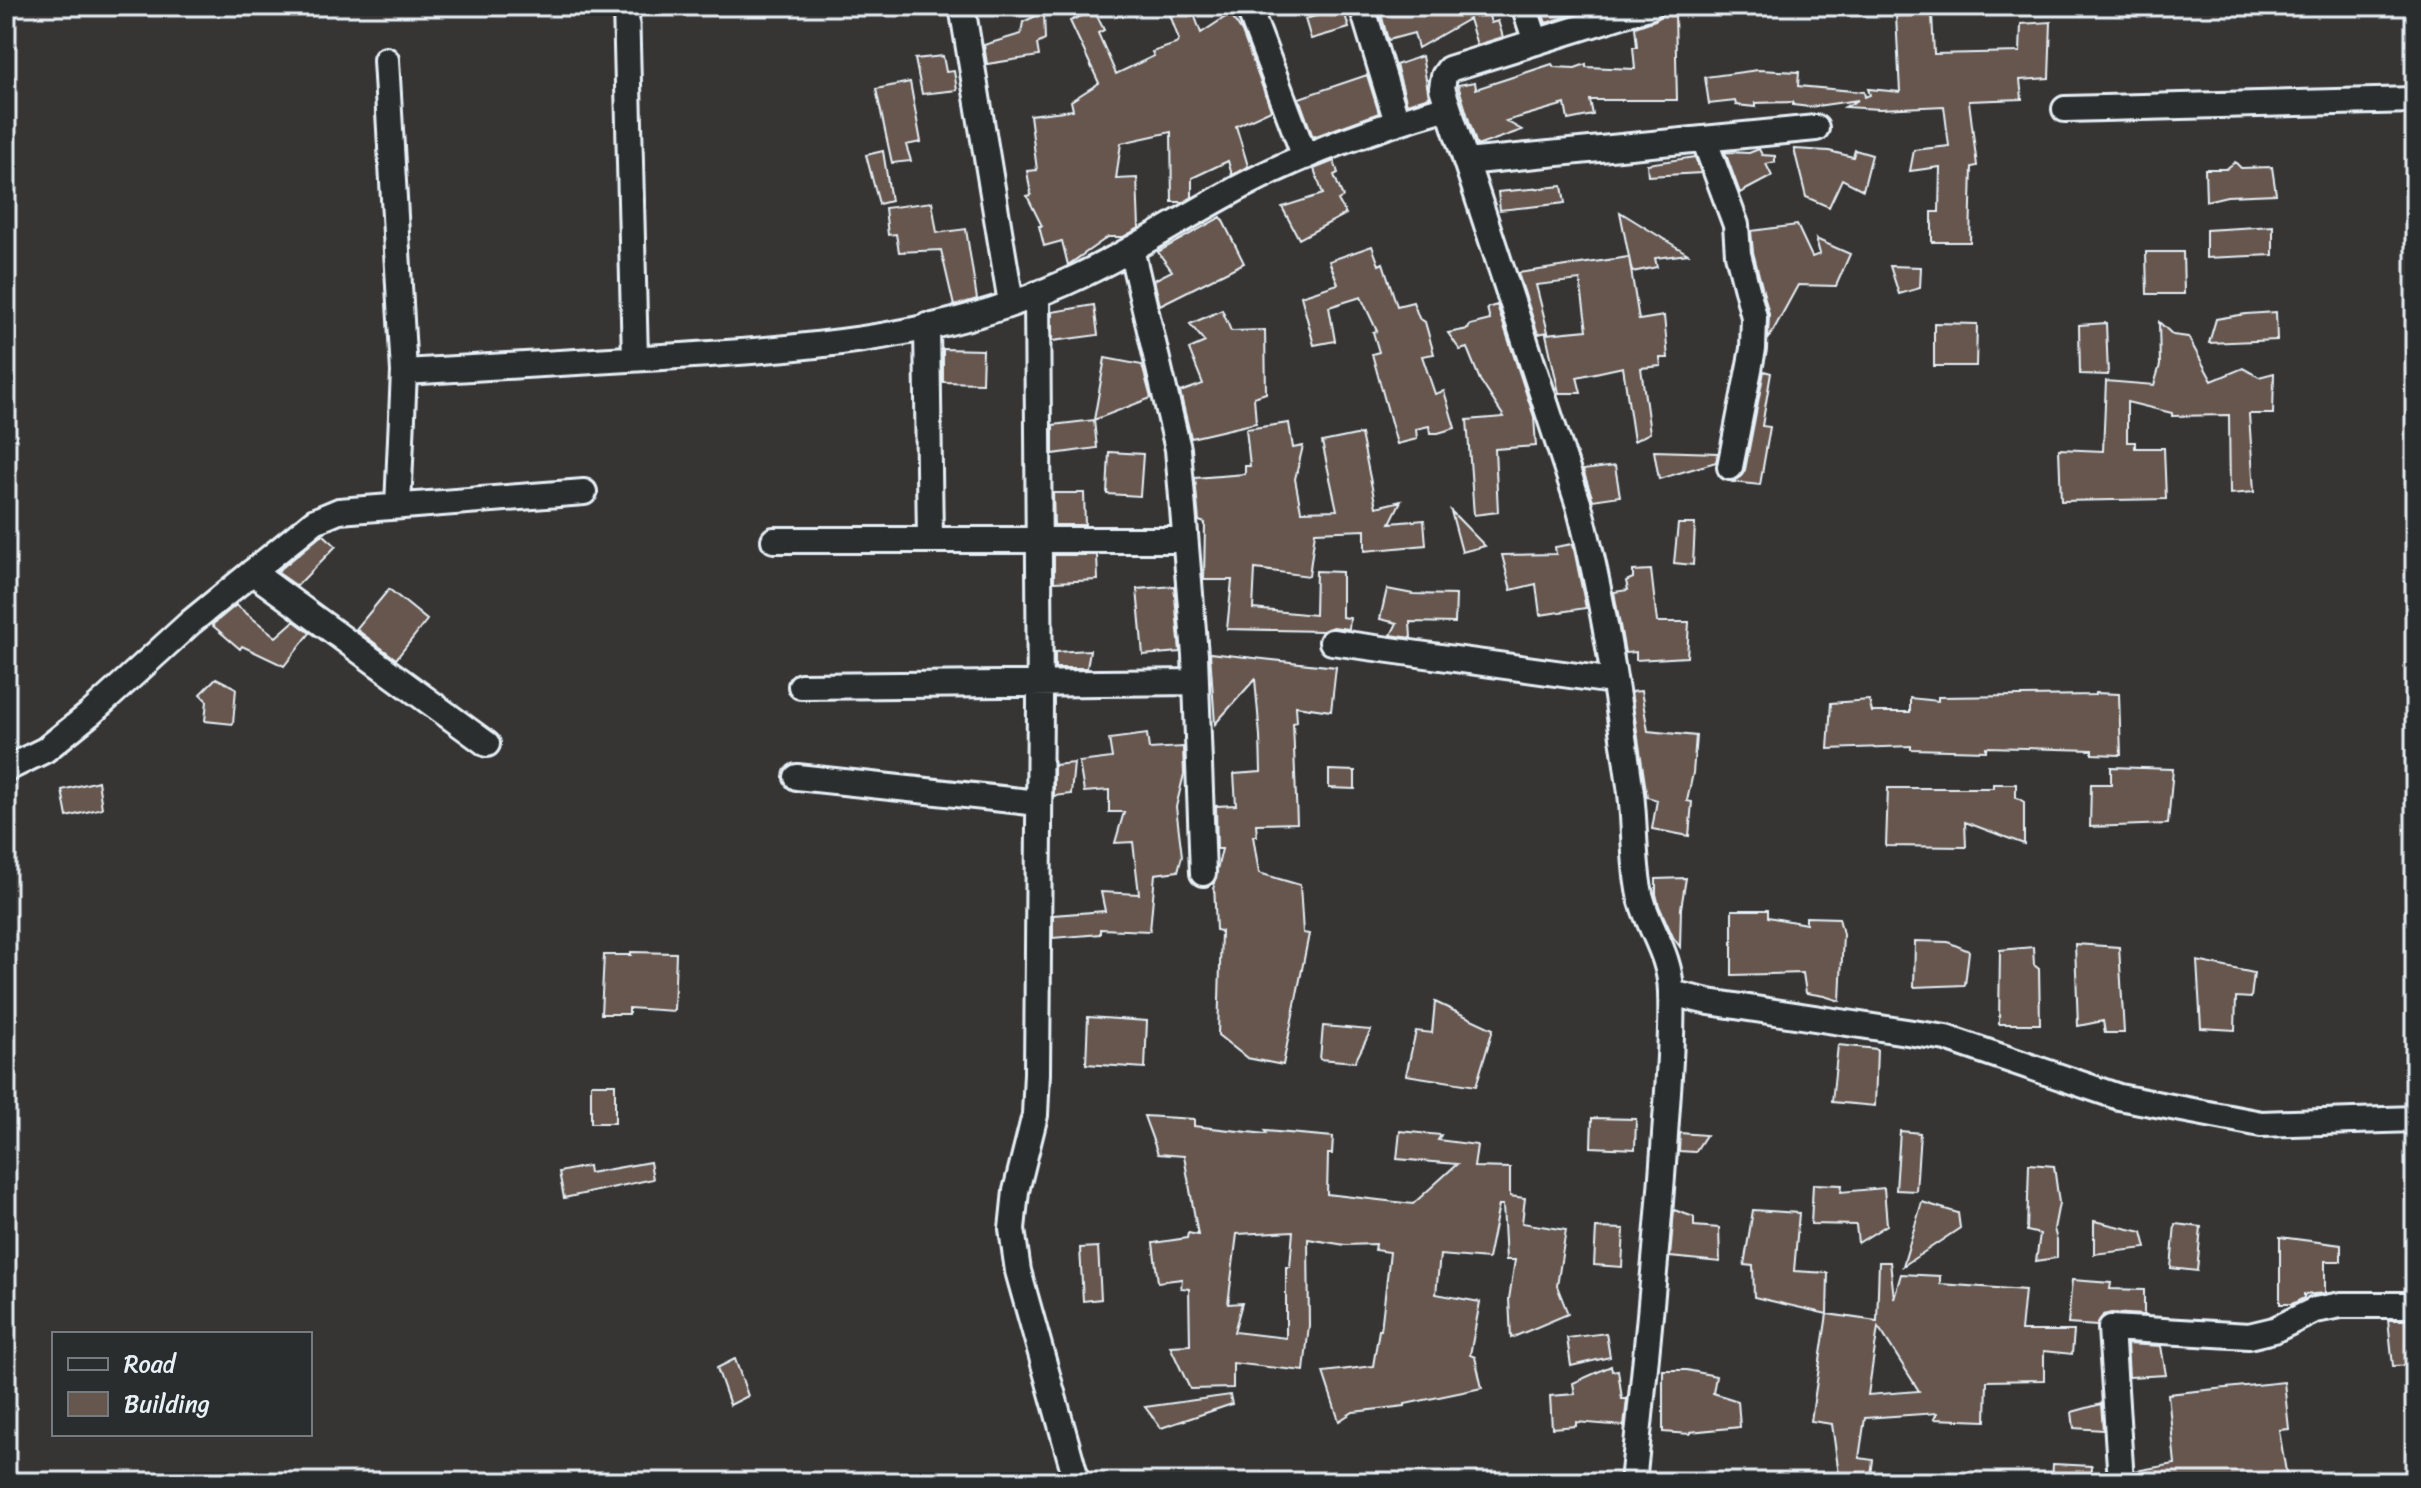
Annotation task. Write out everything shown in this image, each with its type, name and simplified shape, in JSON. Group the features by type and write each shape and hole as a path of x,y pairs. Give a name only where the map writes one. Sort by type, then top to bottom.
{"street":[{"path":"626,6 635,358"},
{"path":"962,6 1011,303"},
{"path":"1248,6 1305,157"},
{"path":"1362,6 1397,122"},
{"path":"1524,6 1536,42"},
{"path":"1633,1482 1655,1281 1671,993 1669,966 1660,941 1644,913 1638,884 1631,789 1592,556 1579,506 1442,88 1449,69 1651,6"},
{"path":"386,60 404,372 398,506"},
{"path":"2065,109 2415,100"},
{"path":"404,372 786,350 927,326 1037,294 1131,249 1225,195 1305,157 1397,122 1448,107"},
{"path":"1466,162 1816,128"},
{"path":"1704,139 1736,225 1738,254 1754,317 1753,349 1730,467"},
{"path":"1131,249 1178,449 1196,682 1203,873"},
{"path":"1037,294 1040,684 1035,1115 1016,1191 1012,1229 1018,1271 1077,1482"},
{"path":"927,326 930,540"},
{"path":"6,769 45,750 91,713 191,622 315,521 339,511 584,492"},
{"path":"774,540 1185,540"},
{"path":"252,572 487,744"},
{"path":"1332,642 1613,681"},
{"path":"801,686 1196,682"},
{"path":"797,777 1039,803"},
{"path":"1671,993 1709,1002 1946,1038 2119,1097 2261,1124 2415,1119"},
{"path":"2121,1482 2111,1328 2249,1336 2274,1330 2315,1310 2341,1305 2415,1305"}],"building":[{"path":"1167,6 1191,6 1201,33 1230,14 1242,32 1271,110 1236,126 1248,166 1232,175 1228,161 1192,178 1192,197 1184,202 1172,202 1171,132 1121,143 1116,179 1137,178 1139,228 1123,237 1108,237 1068,265 1062,241 1044,246 1039,226 1042,226 1027,196 1031,195 1027,171 1037,170 1030,115 1073,110 1071,101 1099,83 1070,21 1094,10 1104,30 1098,33 1116,74 1179,40"},
{"path":"1379,6 1491,6 1487,8 1491,23 1498,21 1503,37 1477,45 1469,19 1418,48 1414,33 1388,40"},
{"path":"1540,6 1601,6 1546,23"},
{"path":"1343,8 1349,28 1311,39 1305,19"},
{"path":"1044,12 1045,40 1037,44 1039,56 987,64 984,45 1021,34 1023,22"},
{"path":"1675,13 1677,100 1590,100 1593,115 1568,120 1565,104 1506,121 1522,130 1477,146 1458,85 1475,82 1476,89 1552,64 1554,67 1575,68 1586,64 1586,67 1635,69 1635,27 1663,14"},
{"path":"1932,14 1934,54 2020,52 2021,24 2051,22 2049,78 2020,80 2022,99 1969,101 1977,166 1972,167 1970,242 1932,242 1932,212 1939,212 1940,167 1910,171 1914,150 1949,146 1944,106 1845,107 1858,100 1810,107 1793,105 1793,102 1755,103 1756,107 1736,105 1735,101 1709,104 1705,77 1758,70 1799,72 1798,86 1864,92 1865,97 1870,95 1868,89 1900,92 1896,16"},
{"path":"943,56 946,72 954,71 957,90 922,94 915,59"},
{"path":"1422,56 1429,97 1407,104 1396,65"},
{"path":"1367,75 1379,113 1313,137 1299,98"},
{"path":"910,82 921,142 906,145 911,161 892,163 876,89"},
{"path":"1759,149 1762,155 1775,156 1775,162 1766,164 1772,176 1740,193 1725,152 1749,153"},
{"path":"1794,149 1829,151 1853,157 1855,150 1872,155 1863,190 1842,179 1829,207 1806,197"},
{"path":"883,151 891,201 879,204 866,155"},
{"path":"1695,157 1701,173 1648,176 1647,164"},
{"path":"1334,161 1338,173 1334,175 1343,197 1338,200 1346,214 1299,239 1282,207 1323,194 1314,169"},
{"path":"2235,162 2241,168 2272,167 2276,194 2227,196 2206,201 2205,169 2226,169"},
{"path":"1562,186 1565,203 1500,210 1498,192"},
{"path":"932,202 937,233 966,229 977,299 954,306 941,250 899,252 896,234 888,235 885,208"},
{"path":"1620,212 1688,254 1655,258 1657,267 1632,272"},
{"path":"1221,217 1244,263 1160,305 1154,280 1172,271 1158,252"},
{"path":"1797,225 1812,257 1820,254 1816,239 1850,254 1836,286 1798,285 1768,340 1769,314 1753,252 1751,231"},
{"path":"2273,226 2273,255 2206,258 2206,230"},
{"path":"1372,246 1379,265 1383,263 1397,306 1413,302 1419,318 1425,322 1434,354 1422,356 1435,394 1444,391 1455,428 1438,433 1430,433 1429,426 1416,429 1417,439 1397,444 1372,354 1379,352 1373,332 1377,331 1361,297 1329,307 1335,341 1314,345 1301,296 1338,284 1329,261"},
{"path":"2146,252 2183,252 2184,294 2147,294"},
{"path":"1629,257 1639,320 1664,316 1668,358 1660,358 1661,366 1641,368 1650,433 1634,441 1623,367 1577,377 1581,393 1559,393 1546,334 1587,330 1580,280 1536,285 1548,332 1538,334 1518,273"},
{"path":"1890,266 1921,267 1920,288 1899,294"},
{"path":"1094,305 1098,335 1052,341 1052,312"},
{"path":"1497,305 1534,417 1536,446 1495,449 1498,512 1474,515 1467,420 1504,417 1480,380 1467,348 1460,350 1448,333 1490,320 1487,308"},
{"path":"1222,310 1231,331 1265,330 1266,393 1254,397 1256,423 1191,438 1180,392 1203,384 1189,349 1205,342 1190,324"},
{"path":"2276,312 2277,340 2209,343 2216,319"},
{"path":"2159,322 2173,335 2188,337 2212,381 2243,368 2259,377 2274,373 2273,414 2249,414 2254,492 2230,494 2229,415 2172,416 2172,413 2127,402 2127,442 2135,442 2135,448 2164,448 2166,499 2061,501 2059,449 2103,451 2106,381 2154,385 2160,365"},
{"path":"1934,323 1977,324 1976,366 1934,366"},
{"path":"2106,323 2108,375 2080,374 2079,325"},
{"path":"943,349 983,350 982,383 943,382"},
{"path":"1105,358 1142,365 1151,398 1094,420"},
{"path":"1764,371 1771,373 1762,426 1770,427 1760,485 1733,482 1745,470"},
{"path":"1094,420 1097,448 1053,454 1053,425"},
{"path":"1289,423 1293,448 1303,446 1295,479 1301,511 1337,510 1322,442 1361,434 1376,507 1401,501 1390,523 1424,520 1426,545 1365,551 1365,530 1315,532 1309,576 1255,569 1253,609 1315,615 1316,571 1342,572 1342,617 1350,618 1349,629 1227,629 1232,580 1204,580 1205,523 1199,521 1195,478 1245,474 1245,466 1250,466 1246,429"},
{"path":"1654,451 1718,453 1716,462 1659,479"},
{"path":"1109,452 1143,454 1140,496 1107,494"},
{"path":"1615,466 1620,496 1593,500 1583,470"},
{"path":"1053,493 1084,493 1085,525 1054,525"},
{"path":"1451,511 1485,546 1462,552"},
{"path":"1678,524 1695,524 1693,565 1674,563"},
{"path":"323,534 336,546 297,586 277,572"},
{"path":"1573,544 1586,608 1540,615 1536,584 1511,590 1502,555 1556,554 1555,547"},
{"path":"1054,555 1097,555 1098,580 1054,582"},
{"path":"1651,570 1657,622 1689,622 1687,657 1636,660 1636,652 1625,653 1614,592 1628,590 1626,581 1633,578 1633,571"},
{"path":"1174,586 1180,652 1143,655 1137,589"},
{"path":"389,589 427,620 396,659 356,629"},
{"path":"1387,589 1413,594 1456,595 1455,623 1410,622 1411,638 1391,635 1397,623 1380,619"},
{"path":"236,605 276,637 294,621 310,633 284,666 242,646 240,649 212,625"},
{"path":"1090,650 1087,668 1055,668 1055,652"},
{"path":"1210,653 1336,667 1331,711 1296,706 1297,722 1293,723 1297,823 1256,824 1257,836 1253,836 1259,873 1300,885 1303,933 1309,934 1283,1065 1247,1058 1218,1035 1221,931 1216,930 1214,882 1222,849 1217,849 1216,806 1236,805 1234,774 1261,772 1255,679 1215,724"},
{"path":"216,678 236,688 233,724 205,721 207,701 200,694"},
{"path":"1641,691 1648,731 1696,736 1687,801 1692,802 1689,836 1652,829 1657,800 1647,797 1631,692"},
{"path":"2119,694 2121,755 2092,754 2092,750 1986,747 1986,751 1911,749 1911,746 1828,749 1831,703 1869,700 1872,712 1910,712 1910,698 1938,701 1938,697"},
{"path":"1147,734 1149,749 1183,747 1184,774 1176,807 1182,856 1178,871 1155,874 1150,931 1100,929 1100,934 1053,938 1053,915 1105,911 1101,892 1139,894 1133,842 1115,843 1124,812 1109,812 1109,790 1084,792 1079,762 1112,758 1109,739"},
{"path":"1074,763 1071,794 1054,796 1054,765"},
{"path":"2111,767 2173,769 2168,824 2090,827 2091,784 2111,784"},
{"path":"1329,770 1355,771 1355,789 1329,788"},
{"path":"98,781 102,808 67,817 62,790"},
{"path":"1993,784 2016,784 2016,797 2024,802 2024,844 1965,822 1966,847 1886,846 1888,788 1993,788"},
{"path":"1686,878 1680,947 1659,906 1656,879"},
{"path":"1732,910 1768,910 1768,917 1806,924 1806,917 1839,918 1843,934 1840,1001 1806,993 1803,973 1732,975"},
{"path":"1915,941 1948,942 1969,951 1965,985 1914,987"},
{"path":"2075,944 2119,947 2124,1033 2105,1033 2103,1021 2078,1026"},
{"path":"2033,947 2034,965 2039,969 2040,1024 1999,1024 2000,950"},
{"path":"631,952 676,953 674,1011 629,1008 629,1014 601,1014 604,955 631,955"},
{"path":"2197,961 2254,973 2251,998 2236,997 2235,1030 2201,1028"},
{"path":"1435,1002 1493,1029 1476,1086 1406,1075 1416,1031 1432,1033"},
{"path":"1088,1017 1147,1021 1145,1068 1086,1064"},
{"path":"1323,1026 1371,1030 1355,1062 1320,1059"},
{"path":"1838,1045 1877,1049 1875,1106 1832,1102"},
{"path":"591,1084 615,1084 615,1123 591,1123"},
{"path":"1144,1116 1194,1119 1194,1126 1266,1134 1265,1131 1333,1137 1332,1154 1328,1154 1327,1194 1413,1204 1457,1164 1397,1159 1400,1131 1441,1135 1438,1140 1477,1145 1474,1167 1510,1168 1510,1196 1525,1198 1522,1223 1566,1230 1557,1286 1568,1314 1511,1338 1509,1299 1515,1260 1506,1260 1503,1205 1499,1205 1488,1259 1440,1255 1436,1294 1480,1302 1470,1355 1475,1357 1482,1388 1405,1406 1353,1412 1339,1421 1323,1372 1373,1366 1381,1330 1390,1252 1375,1250 1376,1244 1345,1245 1308,1239 1309,1325 1304,1371 1233,1363 1233,1388 1190,1389 1170,1346 1190,1345 1189,1289 1181,1288 1182,1279 1158,1282 1153,1243 1187,1238 1188,1233 1198,1235 1184,1156 1158,1154","holes":["1293,1231 1290,1267 1286,1267 1286,1338 1234,1332 1242,1303 1228,1304 1237,1234"]},
{"path":"1592,1118 1636,1119 1635,1149 1591,1147"},
{"path":"1900,1131 1920,1133 1916,1191 1896,1190"},
{"path":"1680,1133 1706,1135 1695,1152 1679,1151"},
{"path":"650,1162 653,1179 564,1198 559,1172 588,1166 589,1173"},
{"path":"2029,1164 2054,1166 2059,1203 2054,1229 2057,1258 2036,1261 2040,1234 2027,1231"},
{"path":"1813,1184 1842,1185 1841,1192 1884,1188 1887,1225 1858,1243 1856,1225 1811,1224"},
{"path":"1922,1202 1958,1213 1960,1228 1903,1266"},
{"path":"1674,1210 1694,1217 1694,1226 1719,1228 1720,1262 1670,1257"},
{"path":"1753,1210 1799,1213 1794,1271 1828,1273 1827,1314 1754,1297 1753,1266 1744,1265"},
{"path":"2094,1221 2142,1232 2146,1248 2094,1254"},
{"path":"2175,1224 2201,1227 2197,1271 2171,1268"},
{"path":"1596,1228 1624,1229 1622,1267 1594,1265"},
{"path":"2280,1237 2341,1245 2341,1261 2325,1261 2325,1293 2304,1295 2292,1304 2280,1304"},
{"path":"1098,1247 1101,1299 1083,1301 1080,1248"},
{"path":"1879,1262 1890,1262 1894,1298 1901,1274 1940,1276 1940,1284 2025,1290 2021,1331 2074,1331 2072,1354 2044,1351 2044,1380 1987,1381 1986,1421 1934,1419 1937,1413 1865,1418 1859,1458 1873,1460 1870,1482 1840,1482 1832,1424 1811,1421 1827,1314 1877,1321","holes":["1878,1327 1919,1391 1868,1395"]},
{"path":"2072,1280 2111,1283 2110,1289 2144,1290 2144,1315 2111,1313 2103,1315 2097,1326 2068,1324"},
{"path":"2388,1320 2415,1320 2415,1365 2393,1366"},
{"path":"1606,1333 1610,1357 1571,1366 1567,1338"},
{"path":"2127,1344 2161,1346 2166,1375 2129,1377"},
{"path":"735,1359 748,1396 730,1405 717,1368"},
{"path":"1611,1366 1612,1371 1618,1370 1622,1399 1627,1399 1624,1426 1576,1422 1576,1426 1552,1428 1550,1396 1575,1394 1573,1383"},
{"path":"1663,1370 1687,1370 1716,1376 1713,1393 1738,1401 1740,1427 1690,1434 1663,1432"},
{"path":"2284,1382 2289,1429 2279,1430 2287,1478 2261,1482 2136,1482 2135,1471 2175,1464 2168,1394"},
{"path":"1230,1395 1232,1404 1161,1428 1145,1407"},
{"path":"2101,1404 2103,1430 2074,1428 2072,1412"},
{"path":"2053,1464 2092,1466 2091,1482 2052,1482"}]}
